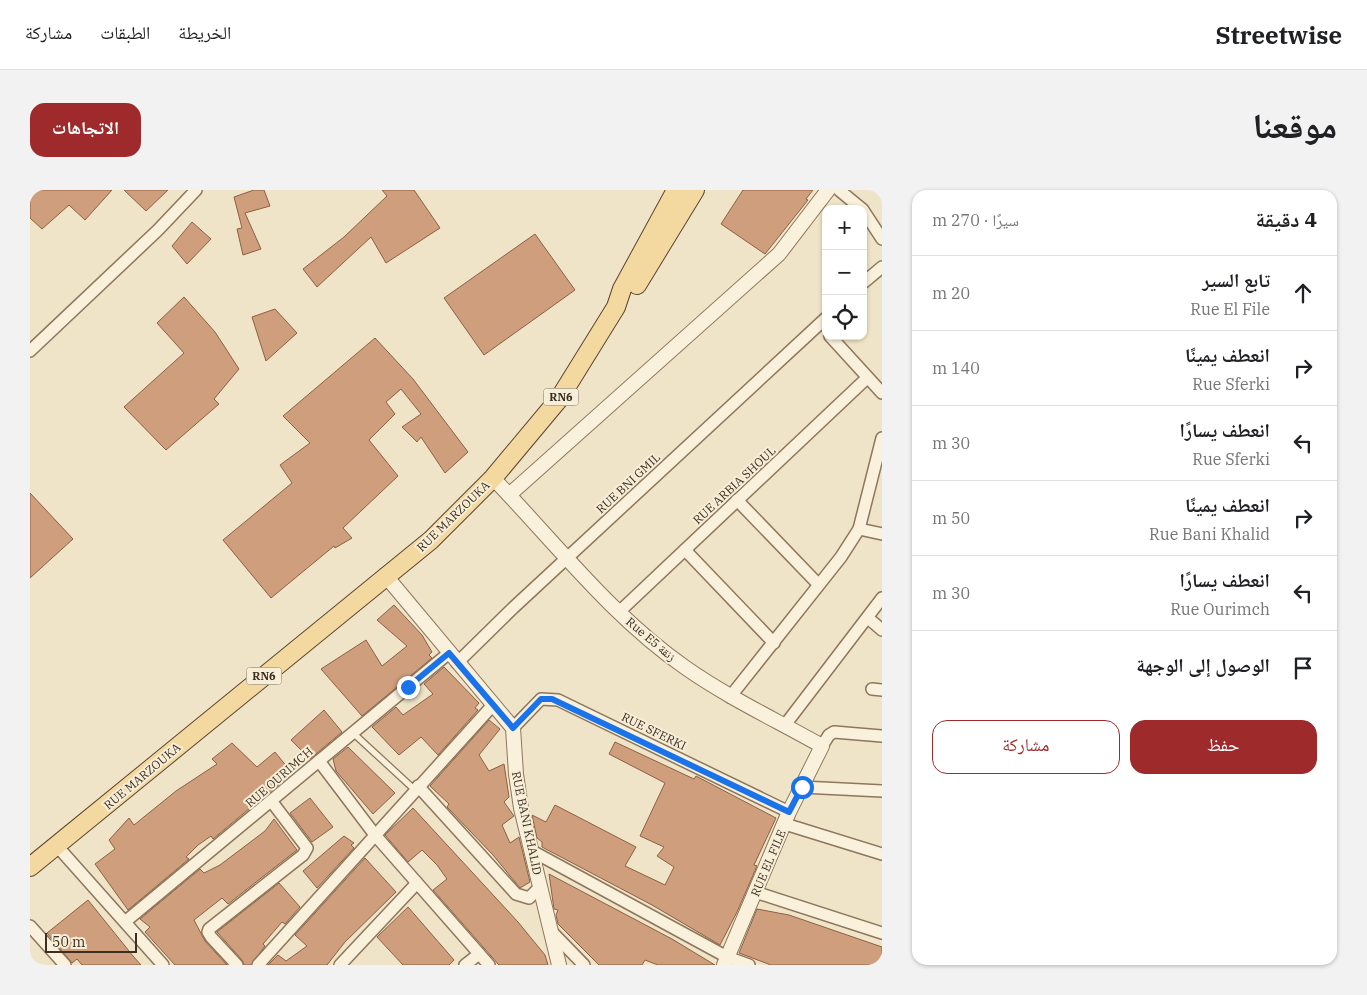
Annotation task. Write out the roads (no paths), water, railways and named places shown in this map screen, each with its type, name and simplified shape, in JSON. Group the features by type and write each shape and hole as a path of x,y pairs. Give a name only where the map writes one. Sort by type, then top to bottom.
{"main road":[{"name":"RN6","path":"493,478 559,400 616,307 627,280 676,190"},
{"name":"RN6","path":"616,307 631,294 695,190"},
{"name":"RUE MARZOUKA","path":"30,868 385,575 431,540 493,478"}],"street":[{"path":"30,351 158,230 196,190"},
{"name":"RUE MARZOUKA","path":"493,478 510,495 779,254 828,190"},
{"path":"839,190 858,205"},
{"path":"867,215 882,239"},
{"path":"867,280 882,267"},
{"name":"RUE BNI GMIL","path":"453,658 568,558 822,326"},
{"path":"834,340 882,393"},
{"name":"RUE ARBIA SHOUL","path":"619,612 867,378"},
{"path":"730,697 841,557 859,530 882,438"},
{"name":"Rue E5 زنقة","path":"510,495 619,612 686,668 730,697 785,725 825,741"},
{"path":"737,500 818,584"},
{"path":"859,530 882,534"},
{"path":"685,550 774,643"},
{"path":"385,575 513,728"},
{"path":"785,725 882,598"},
{"path":"868,618 882,630"},
{"name":"RUE OURIMCH","path":"126,921 272,802 352,733 453,658"},
{"name":"RUE SFERKI","path":"513,728 541,699 558,700 787,818 882,854"},
{"path":"258,965 493,705"},
{"name":"RUE BANI KHALID","path":"513,728 516,774 540,888 559,965"},
{"path":"825,741 839,732 882,736"},
{"name":"RUE EL FILE","path":"725,961 787,818 825,741"},
{"path":"319,760 375,836 489,965"},
{"path":"802,787 882,791"},
{"path":"417,788 516,894 530,898 540,888"},
{"path":"237,965 211,937 208,932 209,929 302,855 307,848 272,802"},
{"path":"58,846 163,965"},
{"path":"532,851 725,961 749,965"},
{"path":"340,965 417,883"},
{"path":"755,892 882,933"},
{"path":"30,926 65,965"},
{"path":"551,931 584,965"},
{"path":"465,965 479,954"}],"lane":[{"path":"352,733 417,788"}]}
